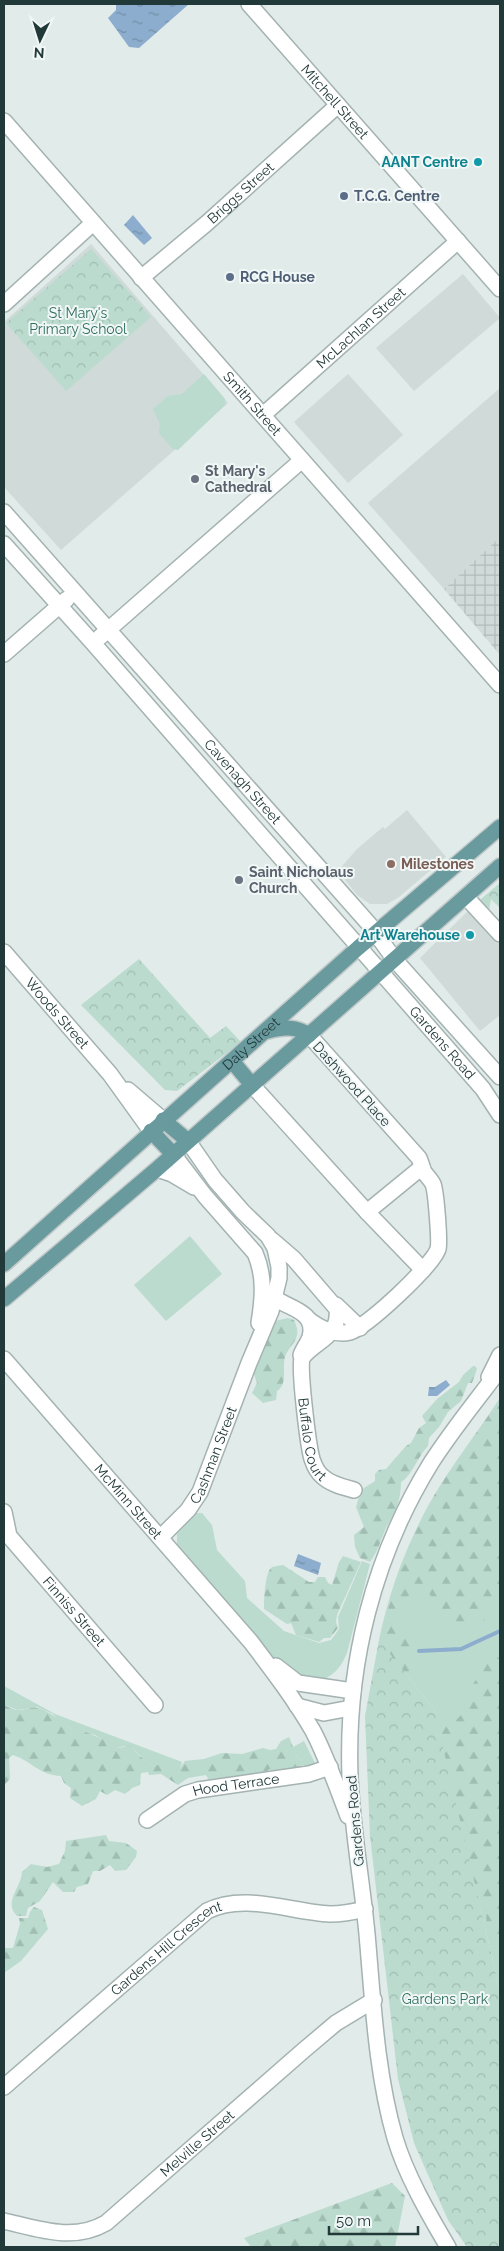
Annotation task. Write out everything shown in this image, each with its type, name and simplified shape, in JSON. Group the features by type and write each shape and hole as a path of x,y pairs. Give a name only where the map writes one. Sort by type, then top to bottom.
{"main road":[{"name":"Daly Street","path":"4,1264 163,1120 232,1062 376,932 500,827"},
{"path":"4,1300 158,1169 500,866"},
{"name":"Dashwood Place","path":"266,1031 291,1028 302,1030 309,1035"},
{"path":"232,1062 252,1085"},
{"path":"163,1120 188,1141"},
{"path":"151,1131 173,1154"}],"street":[{"name":"Mitchell Street","path":"249,4 500,289"},
{"name":"Briggs Street","path":"141,278 207,223 338,105"},
{"name":"Smith Street","path":"4,121 500,685"},
{"path":"4,304 93,223"},
{"name":"McLachlan Street","path":"263,415 458,241"},
{"path":"94,643 302,460"},
{"name":"Cavenagh Street","path":"4,512 376,932"},
{"name":"Cavenagh Street","path":"4,544 94,643 358,948"},
{"path":"4,654 74,593"},
{"path":"283,862 300,846"},
{"path":"466,897 500,934"},
{"name":"Gardens Road","path":"376,932 395,960 500,1077"},
{"name":"Gardens Road","path":"358,948 499,1110"},
{"name":"Woods Street","path":"4,952 110,1074 151,1131"},
{"name":"Dashwood Place","path":"309,1035 419,1158 434,1187 439,1244 436,1254 423,1270 360,1328"},
{"path":"452,1054 467,1040"},
{"name":"Woods Street","path":"110,1074 163,1120"},
{"path":"252,1085 367,1212 423,1270"},
{"path":"188,1141 215,1180 243,1212 291,1256 360,1328"},
{"path":"173,1154 205,1196 250,1246 259,1262 269,1295 295,1308 318,1326 332,1331 346,1332 360,1328"},
{"path":"367,1212 422,1167"},
{"path":"158,1169 178,1177 205,1196"},
{"path":"229,1224 243,1212"},
{"path":"268,1236 278,1257 279,1278 269,1295"},
{"path":"259,1262 278,1257"},
{"name":"Cashman Street","path":"160,1537 188,1510 200,1492 249,1363 269,1295"},
{"path":"302,1363 332,1331 338,1313 336,1305"},
{"name":"Buffalo Court","path":"308,1319 310,1334 302,1353 302,1363 311,1450 315,1466 321,1476 327,1480 354,1490"},
{"name":"Gardens Road","path":"470,1408 500,1355"},
{"name":"McMinn Street","path":"6,1367 252,1642"},
{"name":"Gardens Road","path":"448,2247 422,2202 395,2139 382,2078 354,1832 350,1778 351,1708 361,1635 384,1558 420,1482 470,1408 500,1369"},
{"name":"Finniss Street","path":"4,1512 9,1536 155,1705"},
{"path":"252,1642 298,1683 353,1691"},
{"path":"252,1642 312,1730 330,1767 354,1832"},
{"path":"297,1706 324,1713 351,1708"},
{"name":"Hood Terrace","path":"147,1820 179,1798 198,1790 309,1774 330,1767"},
{"name":"Gardens Hill Crescent","path":"4,2087 118,1986 207,1911 217,1906 243,1903 328,1914 364,1910"},
{"name":"Melville Street","path":"4,2222 62,2234 93,2230 106,2223 336,2023 374,2000"}],"shaded area":[{"name":"St Mary's Primary School","path":"91,244 228,403 61,550 4,487 4,322"},
{"path":"463,274 500,318 414,391 376,348"},
{"path":"348,374 403,435 348,483 294,422"},
{"path":"500,388 500,537 444,589 368,503"},
{"path":"500,537 500,655 444,589"},
{"name":"Milestones","path":"407,810 446,857 399,897 387,904 370,904 357,895 338,871 357,849"},
{"path":"468,911 500,945 500,1015 480,1031 420,958"}],"green space":[{"name":"St Mary's Primary School","path":"91,249 151,317 66,391 6,323"},
{"path":"204,374 225,399 225,405 178,450 173,449 159,433 160,424 153,409 168,396 182,394"},
{"path":"500,883 500,908 491,899 489,911 475,904"},
{"path":"139,959 210,1038 226,1026 241,1042 177,1091 165,1090 81,1005"},
{"path":"190,1236 222,1274 166,1321 134,1285"},
{"path":"288,1318 294,1320 297,1333 295,1341 285,1357 284,1380 277,1391 276,1400 263,1403 252,1393 257,1383 252,1368 264,1350 267,1335 271,1332 275,1321"},
{"path":"473,1366 477,1369 472,1383 468,1383 461,1401 448,1412 439,1427 429,1438 428,1446 412,1471 401,1482 397,1505 373,1558 370,1562 360,1558 355,1547 354,1535 364,1527 356,1507 361,1490 375,1481 375,1474 379,1470 386,1469 406,1446 411,1443 419,1428 426,1423 422,1416 437,1399 459,1382 463,1375"},
{"path":"500,1398 500,1991 434,1709 379,1640 395,1580 419,1524 448,1475"},
{"path":"500,1398 500,1514 494,1522 501,1573 501,1593 498,1604 486,1612 484,1621 467,1625 459,1623 445,1613 428,1592 408,1596 400,1607 398,1621 415,1651 405,1685 370,1694 388,1608 409,1546 436,1492"},
{"path":"197,1513 202,1513 212,1525 217,1550 245,1581 247,1598 284,1631 319,1643 331,1640 339,1629 338,1617 362,1561 370,1564 347,1653 342,1663 332,1674 318,1682 287,1672 177,1547 177,1534"},
{"path":"343,1556 361,1562 337,1615 336,1622 338,1628 330,1638 324,1638 319,1642 296,1635 291,1623 287,1624 264,1609 266,1581 272,1567 283,1565 309,1582 315,1582 318,1577 325,1577 328,1583 332,1585 339,1562"},
{"name":"Gardens Park","path":"379,1640 434,1709 500,1991 500,2247 467,2247 448,2220 414,2143 398,2079 370,1836 365,1716"},
{"path":"500,1657 500,1942 487,1928 486,1914 479,1906 431,1714 455,1721 462,1714 468,1692 490,1659"},
{"path":"4,1686 55,1714 182,1762 180,1768 152,1765 133,1749 129,1747 117,1748 95,1735 73,1730 58,1721 53,1714 37,1707 18,1710 4,1705"},
{"path":"4,1705 17,1710 33,1707 43,1710 73,1730 83,1731 112,1741 117,1748 130,1746 152,1765 180,1768 185,1761 204,1759 222,1753 242,1754 263,1748 276,1749 281,1741 289,1737 294,1749 293,1753 302,1761 302,1765 296,1771 276,1775 270,1769 262,1772 261,1778 227,1778 225,1782 210,1782 206,1775 188,1778 178,1785 161,1774 149,1775 148,1772 141,1773 140,1785 132,1788 125,1794 115,1790 107,1795 100,1791 96,1799 82,1806 70,1798 71,1788 64,1783 61,1776 41,1771 13,1755 9,1758 10,1779 4,1785"},
{"path":"304,1741 317,1767 304,1773 305,1765 302,1765 302,1761 293,1753 293,1747"},
{"path":"106,1835 109,1841 126,1843 137,1851 136,1857 126,1870 115,1871 110,1865 100,1871 93,1871 88,1884 77,1887 74,1892 63,1892 53,1882 40,1901 28,1908 26,1916 17,1916 13,1911 12,1900 22,1872 31,1864 47,1867 59,1864 65,1851 66,1841"},
{"path":"34,1907 42,1910 48,1929 21,1961 4,1973 4,1948 13,1948 20,1924 19,1918 28,1918"},
{"path":"392,2183 405,2196 395,2247 251,2247 244,2238"}],"water":[{"path":"116,4 189,4 139,48 129,47 108,18 116,10"},
{"path":"133,215 152,238 144,245 124,225"},
{"path":"446,1380 450,1385 437,1396 428,1396 429,1387 435,1387"},
{"path":"298,1554 321,1563 318,1575 294,1566"}],"waterway":[{"path":"419,1651 461,1649 500,1631"}],"place":[{"name":"AANT Centre","path":"478,162"},
{"name":"T.C.G. Centre","path":"344,196"},
{"name":"RCG House","path":"230,277"},
{"name":"St Mary's Cathedral","path":"195,479"},
{"name":"Milestones","path":"391,864"},
{"name":"Saint Nicholaus Church","path":"239,880"},
{"name":"Art Warehouse","path":"470,935"}]}
